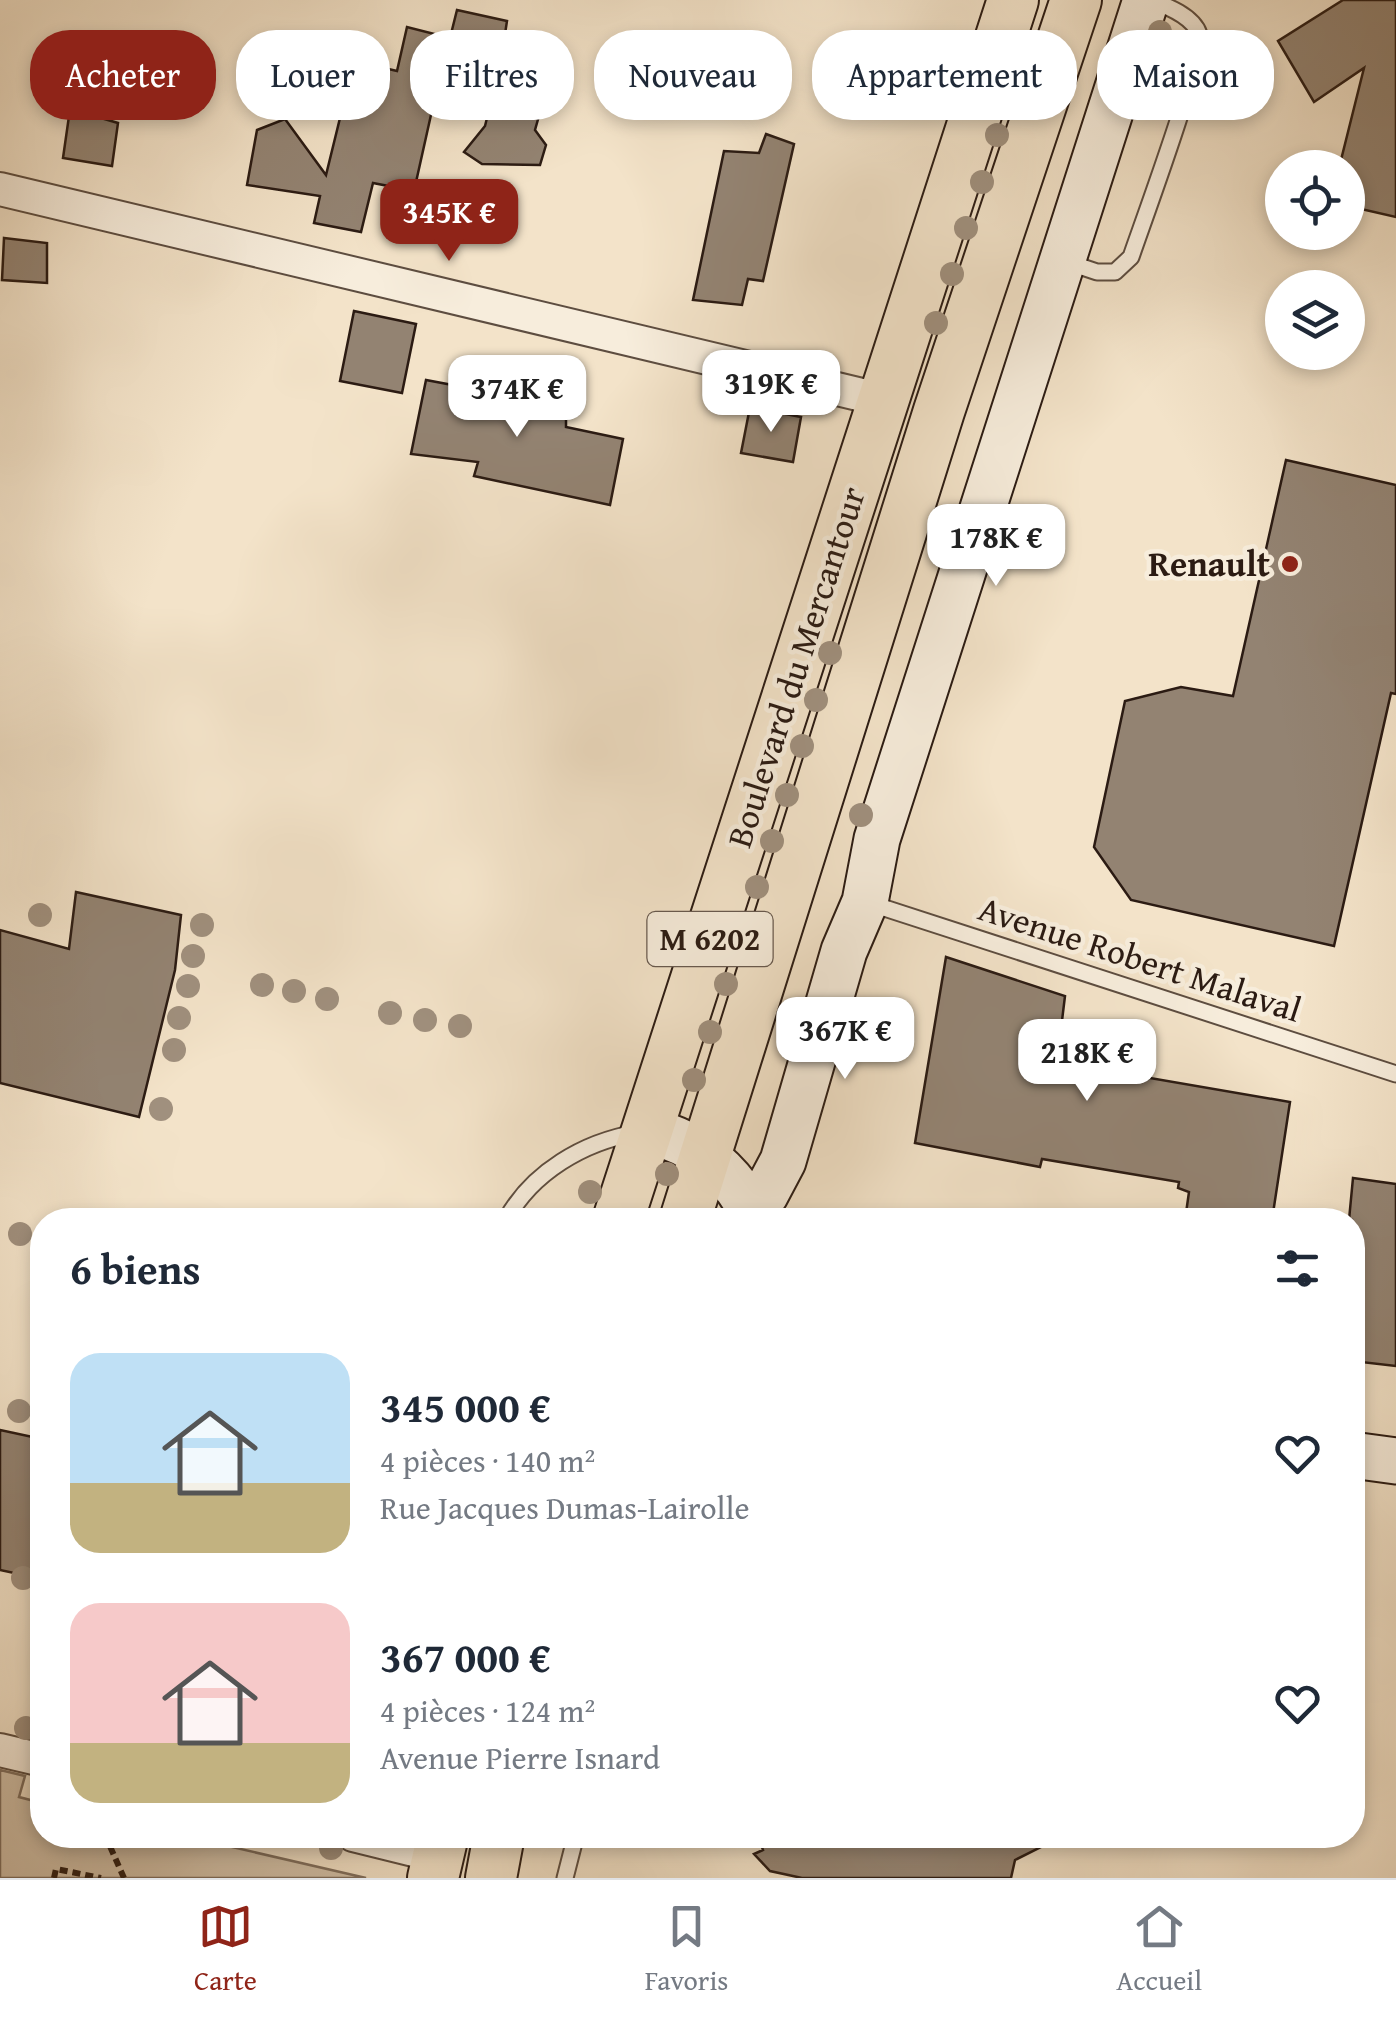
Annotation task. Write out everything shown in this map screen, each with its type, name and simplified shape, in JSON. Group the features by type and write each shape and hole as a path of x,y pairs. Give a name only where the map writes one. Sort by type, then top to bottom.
{"main road":[{"name":"Boulevard du Mercantour","path":"624,1208 1014,0"},
{"name":"Boulevard du Mercantour","path":"688,1208 939,411 1076,0"},
{"path":"491,1878 497,1848"}],"street":[{"path":"756,1208 783,1161 844,951 865,902 877,839 1148,0"},
{"path":"0,189 883,400"},
{"path":"650,1130 672,1136 704,1154 749,1208"},
{"path":"1365,1456 1396,1461"},
{"path":"0,1750 30,1757"},
{"path":"406,1848 438,1856"}],"lane":[{"path":"1061,260 1097,272 1115,272 1131,257 1200,44 1199,32 1178,12 1148,0"},
{"name":"Avenue Robert Malaval","path":"865,902 1396,1074"},
{"path":"515,1208 537,1179 558,1164 616,1136 650,1130"},
{"path":"565,1878 573,1848"}],"path":[{"path":"111,1848 124,1878"},
{"path":"54,1878 56,1868 102,1878"}],"shaded area":[{"path":"0,1770 25,1776 19,1797 30,1800 30,1848 236,1848 366,1878 0,1878"}],"building":[{"path":"1343,0 1396,0 1396,217 1365,210 1365,150 1344,150 1364,68 1314,102 1278,41"},
{"path":"457,10 507,21 506,30 452,30"},
{"path":"407,27 419,30 410,30 410,120 430,120 414,191 373,183 361,232 314,223 320,196 247,185 257,130 286,120 326,175 340,120 390,120 390,69 397,71"},
{"path":"68,120 118,123 112,166 63,158"},
{"path":"486,120 538,120 535,130 546,145 540,165 482,164 464,152"},
{"path":"766,134 794,144 763,281 748,279 742,305 693,300 724,151 759,153"},
{"path":"4,238 47,243 47,283 2,280"},
{"path":"354,311 416,324 402,393 340,381"},
{"path":"500,376 542,387 541,401 566,407 566,427 623,439 610,505 474,476 478,462 411,454 426,380 495,393"},
{"path":"750,407 801,417 793,462 741,453"},
{"path":"1286,460 1396,485 1396,694 1391,693 1334,946 1131,900 1094,847 1125,701 1181,687 1233,696"},
{"path":"76,892 181,915 175,970 139,1117 0,1083 0,930 69,949"},
{"path":"946,957 1065,996 1057,1062 1290,1102 1274,1208 1187,1208 1189,1192 1178,1188 1179,1182 1042,1159 1040,1167 915,1143"},
{"path":"1353,1178 1396,1184 1396,1366 1365,1362 1365,1208 1350,1208"},
{"path":"0,1430 30,1436 30,1576 0,1570"},
{"path":"1039,1848 1015,1860 1011,1878 802,1878 770,1871 754,1854 763,1850"}],"place":[{"name":"Renault","path":"1290,564"}]}
